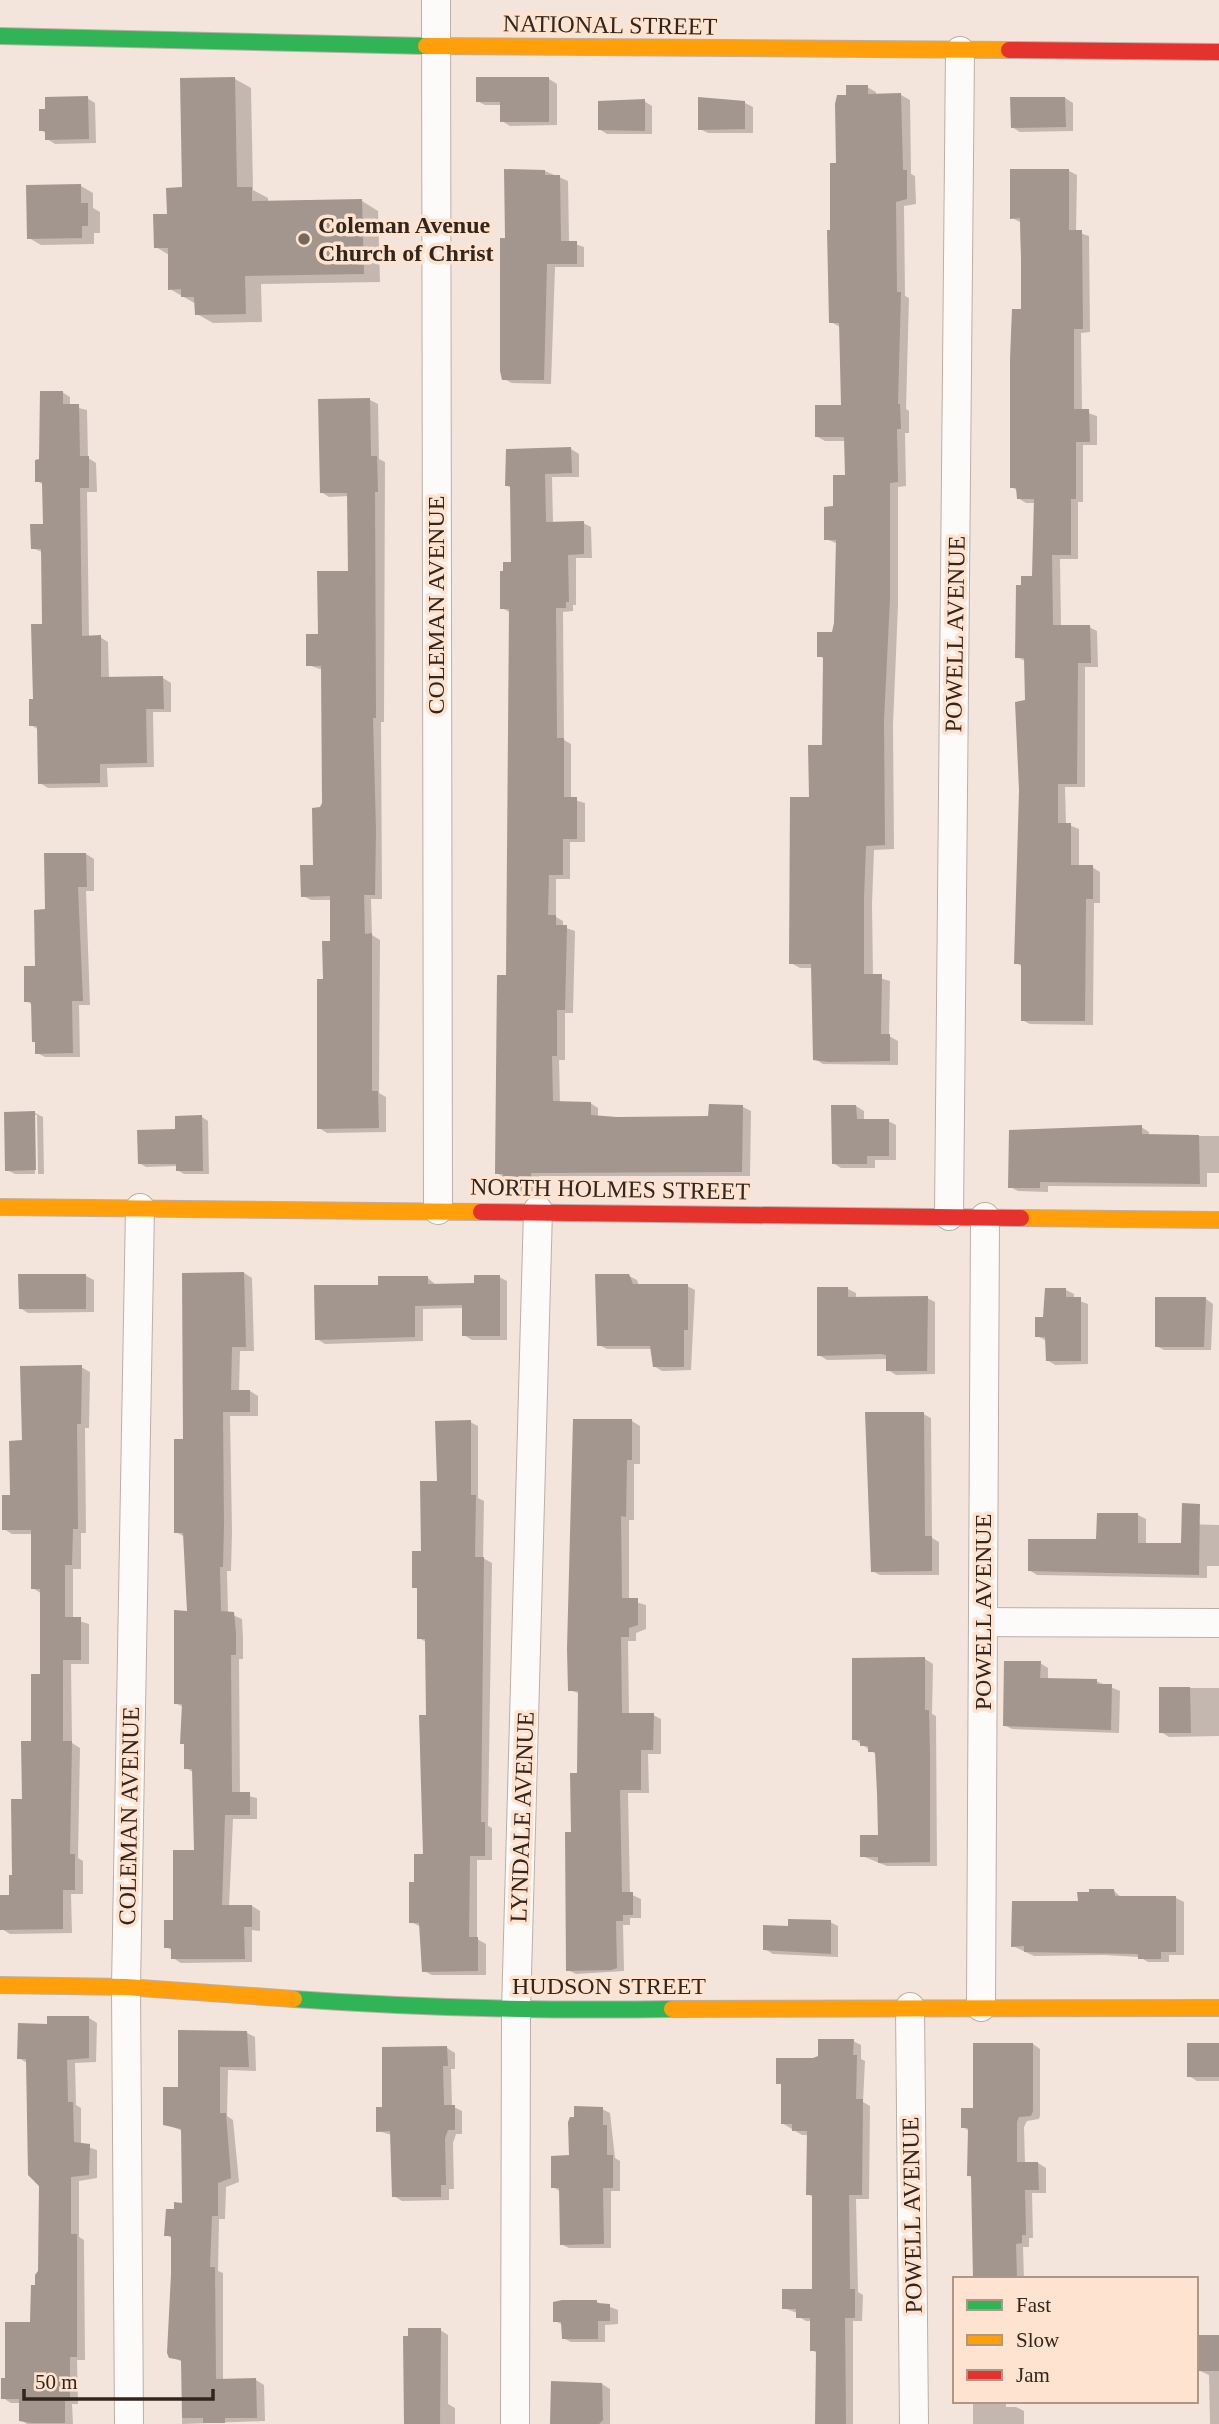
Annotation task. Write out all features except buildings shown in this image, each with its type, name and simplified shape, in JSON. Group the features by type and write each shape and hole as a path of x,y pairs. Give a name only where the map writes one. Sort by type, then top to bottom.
{"street":[{"name":"COLEMAN AVENUE","path":"436,0 438,1210"},
{"name":"NATIONAL STREET","path":"0,36 435,46 1219,52"},
{"name":"POWELL AVENUE","path":"949,1216 960,51"},
{"name":"NORTH HOLMES STREET","path":"0,1207 538,1210 1219,1220"},
{"name":"COLEMAN AVENUE","path":"129,2424 126,1987 140,1208"},
{"name":"LYNDALE AVENUE","path":"515,2424 516,2011 538,1210"},
{"name":"POWELL AVENUE","path":"981,2007 985,1217"},
{"path":"983,1622 1219,1623"},
{"name":"HUDSON STREET","path":"0,1984 126,1987 352,2003 481,2006 516,2011 910,2007 1219,2008"},
{"name":"POWELL AVENUE","path":"910,2007 914,2424"}],"traffic: fast":[{"path":"0,36 426,46"},
{"path":"294,1999 483,2008 672,2009"}],"traffic: slow":[{"path":"426,46 1009,50"},
{"path":"0,1207 481,1212"},
{"path":"1021,1218 1219,1220"},
{"path":"0,1985 126,1987 294,1999"},
{"path":"672,2009 1219,2008"}],"traffic: jam":[{"path":"1009,50 1219,52"},
{"path":"481,1212 1021,1218"}],"place":[{"name":"Coleman Avenue Church of Christ","path":"304,239"}]}
